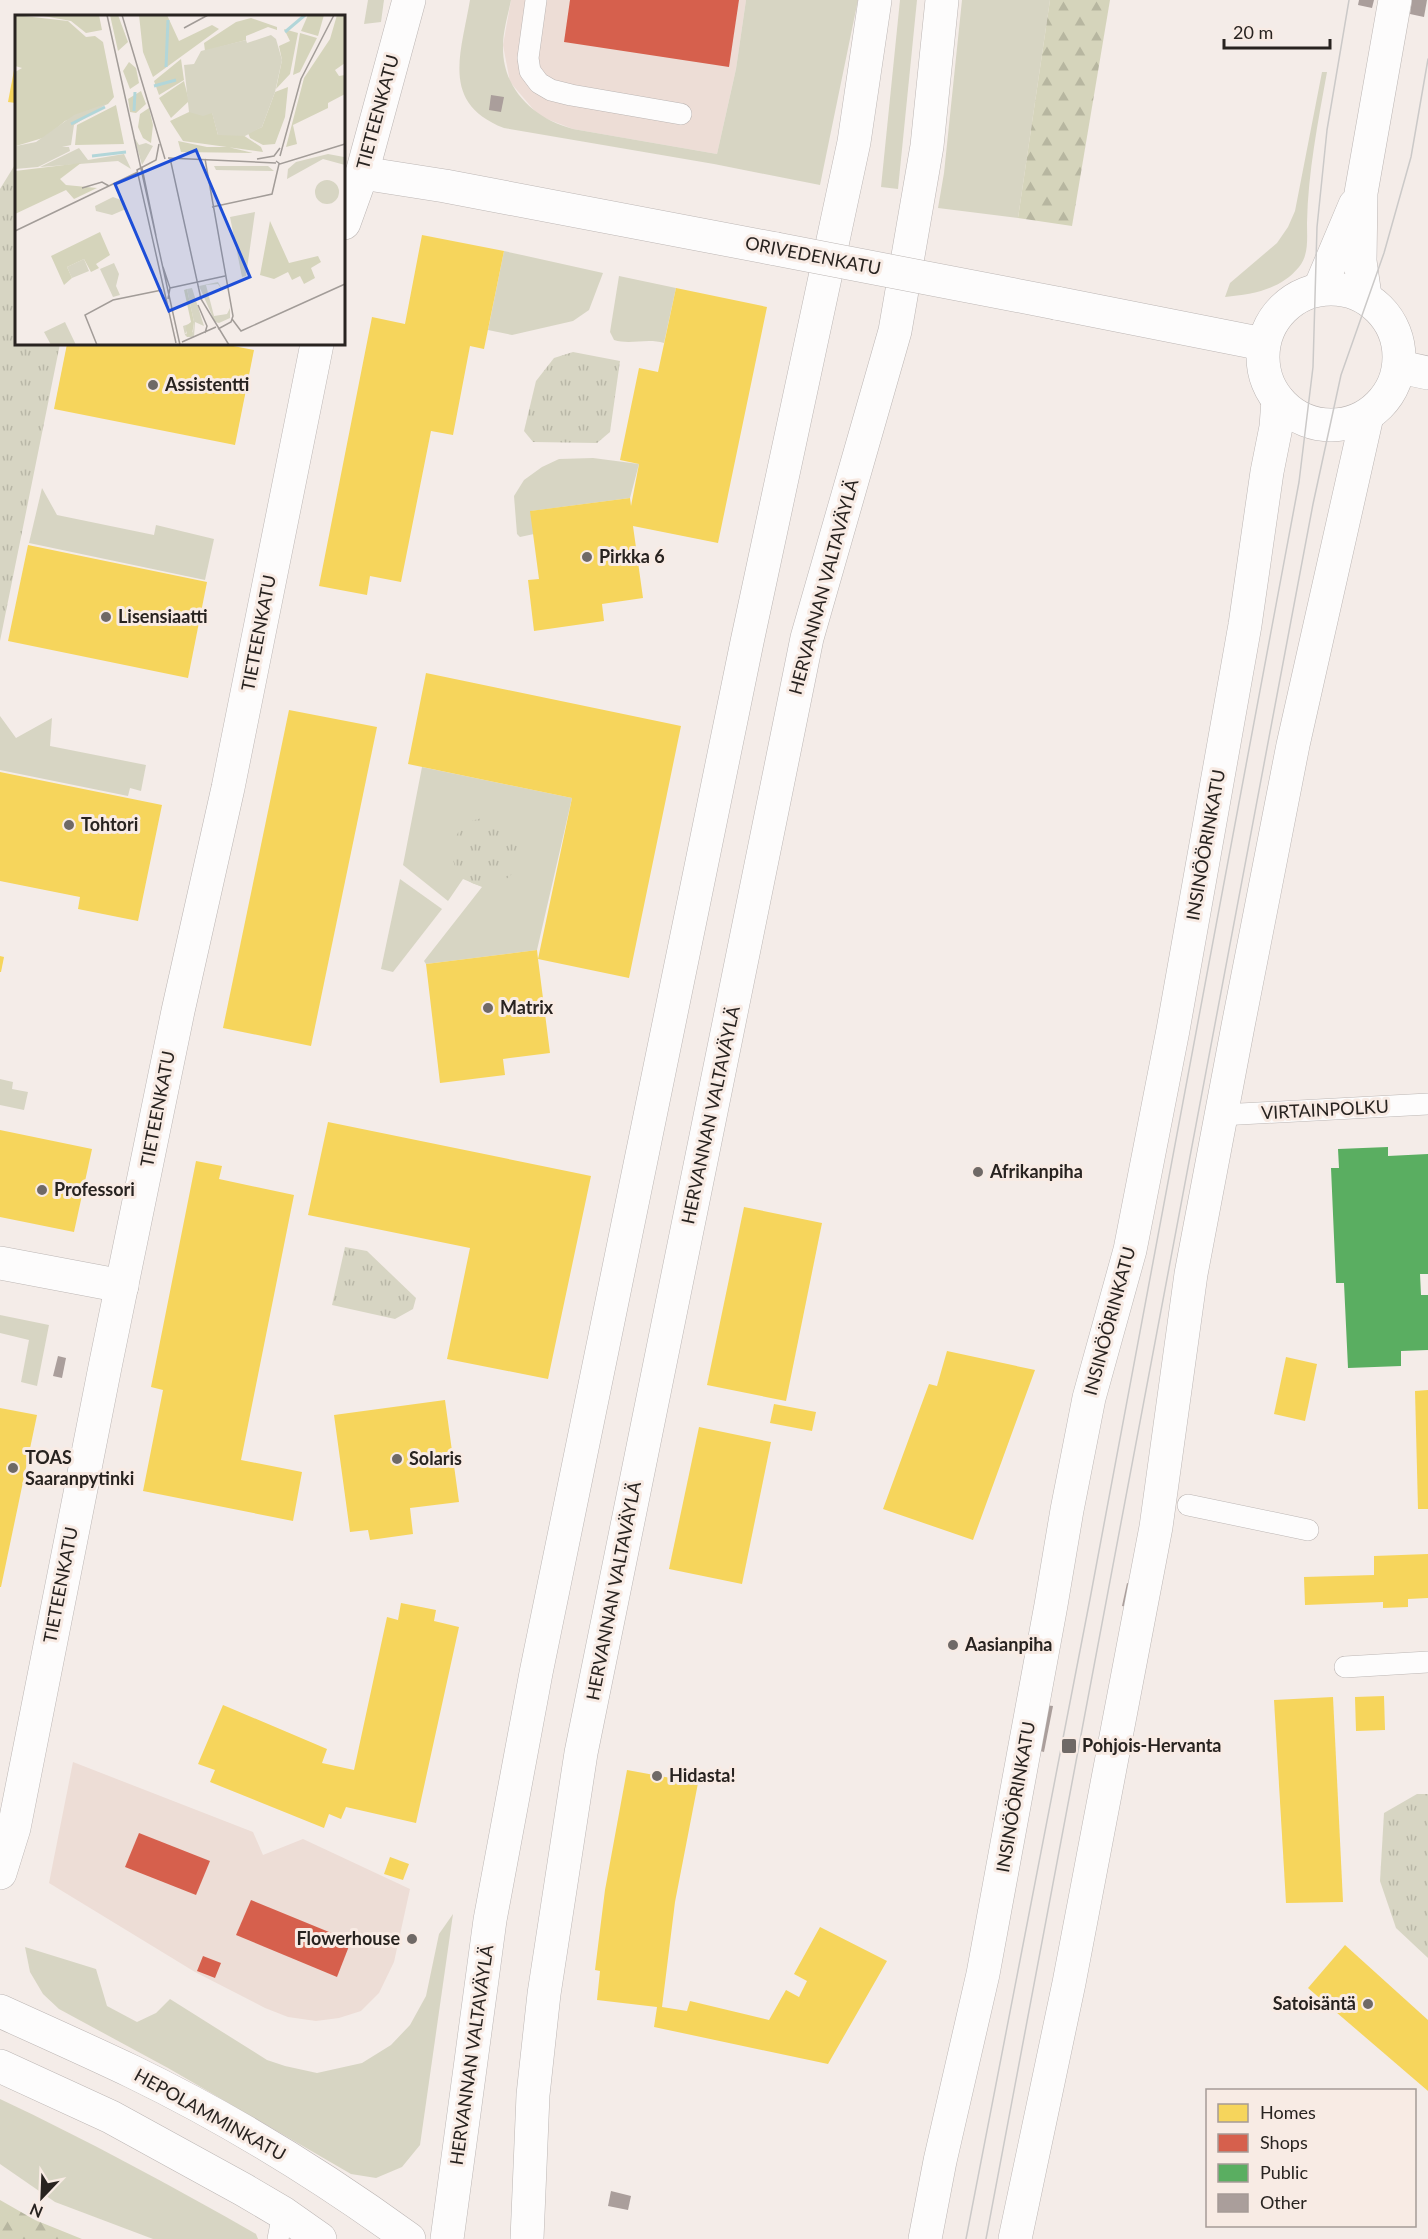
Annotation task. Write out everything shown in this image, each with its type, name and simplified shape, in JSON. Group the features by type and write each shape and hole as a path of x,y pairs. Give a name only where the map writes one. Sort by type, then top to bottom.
{"main road":[{"name":"TIETEENKATU","path":"345,220 363,172 409,0"},
{"name":"HERVANNAN VALTAVÄYLÄ","path":"447,2239 490,1920 534,1684 747,642 854,142 875,0"},
{"name":"HERVANNAN VALTAVÄYLÄ","path":"527,2239 532,2095 544,1994 581,1753 807,638 895,331 927,146 942,0"},
{"path":"1365,297 1360,261 1361,193 1395,0"},
{"name":"ORIVEDENKATU","path":"363,172 776,249 1263,344"},
{"path":"1320,288 1361,193"},
{"path":"1320,288 1351,290 1365,297 1381,309 1393,326 1399,346 1414,370 1394,386 1382,403 1367,416 1348,423 1330,425 1310,422 1292,413 1278,400 1268,383 1263,364 1263,344 1270,324 1283,307 1300,295 1320,288"},
{"name":"TIETEENKATU","path":"0,1874 14,1828 178,1011 228,788 317,345"},
{"name":"INSINÖÖRINKATU","path":"926,2239 940,2161 983,1974 1089,1398 1130,1250 1173,1030 1245,625 1267,472 1276,427 1278,400"},
{"path":"1015,2239 1069,1983 1156,1527 1191,1274 1221,1115 1293,745 1367,416"},
{"path":"0,1263 122,1286"},
{"name":"HEPOLAMMINKATU","path":"0,2011 134,2073 248,2134 344,2192 409,2239"},
{"path":"0,2066 111,2116 280,2226 320,2239"}],"lane":[{"path":"536,0 528,58 530,71 539,83 551,90 571,95 681,114"},
{"name":"VIRTAINPOLKU","path":"1221,1115 1428,1104"},
{"path":"1188,1505 1308,1530"},
{"path":"1346,1666 1428,1662"}],"shaded area":[{"path":"511,0 746,0 736,69 717,154 573,129 539,116 510,82 503,45"},
{"path":"73,1762 253,1832 263,1855 303,1839 410,1889 394,1962 379,1993 361,2011 339,2018 316,2021 288,2017 265,2008 195,1972 49,1883"}],"green space":[{"path":"368,0 384,0 381,22 364,24"},
{"path":"470,0 511,0 503,40 504,62 508,76 514,89 523,100 545,118 573,129 717,154 736,69 746,0 858,0 820,185 714,164 504,128 484,118 470,105 463,91 460,75 460,58"},
{"path":"900,0 917,0 898,189 881,187"},
{"path":"962,0 1050,0 1018,218 938,208 944,173"},
{"path":"1050,0 1110,0 1072,226 1018,218"},
{"path":"1322,72 1327,72 1311,166 1307,246 1302,262 1292,275 1275,286 1225,297 1230,283 1277,243 1295,211"},
{"path":"15,165 15,345 60,345 0,641 0,189"},
{"path":"504,251 603,273 589,310 573,321 512,335 488,330"},
{"path":"619,276 676,288 664,343 614,340 610,332"},
{"path":"573,352 620,361 610,432 597,443 533,442 524,431 536,381 554,358"},
{"path":"593,458 639,464 630,498 531,511 534,534 520,537 517,534 514,496 524,480 542,467 559,459"},
{"path":"42,488 57,515 154,535 156,525 214,539 205,580 29,543"},
{"path":"0,716 16,738 52,718 50,746 146,765 141,791 130,788 128,796 0,770"},
{"path":"422,767 572,798 537,950 426,964 424,961 482,887 463,879 448,901 403,865"},
{"path":"479,818 493,818 505,823 515,833 520,852 515,871 505,881 493,886 479,886 467,881 457,871 452,859 452,845 457,833 467,823"},
{"path":"400,879 442,909 393,972 381,969"},
{"path":"0,1079 13,1082 12,1089 28,1092 24,1110 0,1105"},
{"path":"345,1247 367,1251 416,1298 413,1309 395,1319 332,1305"},
{"path":"0,1315 49,1325 37,1386 21,1382 29,1340 0,1333"},
{"path":"1417,1794 1428,1794 1428,1958 1396,1928 1380,1881 1384,1813"},
{"path":"453,1914 420,2145 402,2167 376,2178 351,2174 168,2068 59,2009 43,1994 30,1972 25,1947 96,1969 107,2006 137,2022 156,2013 170,1999 267,2060 317,2073 362,2063 391,2045 410,2025 426,1996 439,1934"},
{"path":"0,2099 161,2181 256,2234 258,2239 153,2239 55,2202 0,2164"},
{"path":"0,2200 35,2220 82,2239 0,2239"}],"building: Homes":[{"path":"15,65 15,103 8,102"},
{"path":"422,235 504,251 484,349 470,346 453,435 431,431 401,582 370,576 367,595 319,586 372,317 405,324"},
{"path":"676,288 767,307 718,543 633,526 643,598 602,604 604,621 534,631 528,580 539,579 530,511 630,498 631,506 639,464 620,460 639,368 658,372"},
{"name":"Assistentti","path":"67,345 228,345 254,350 235,445 54,409"},
{"name":"Lisensiaatti","path":"28,545 207,582 188,678 8,641"},
{"path":"426,673 681,726 629,978 538,959 572,798 408,764"},
{"path":"289,710 377,727 311,1046 223,1028"},
{"name":"Tohtori","path":"0,772 162,805 138,921 78,909 80,897 0,881"},
{"name":"Matrix","path":"537,950 550,1053 503,1059 505,1075 440,1083 426,964"},
{"path":"0,956 4,957 1,972 0,972"},
{"path":"328,1122 591,1176 548,1379 447,1359 470,1248 308,1215"},
{"name":"Professori","path":"0,1130 92,1149 74,1232 0,1217"},
{"path":"196,1161 222,1166 219,1179 294,1195 241,1460 302,1472 293,1521 143,1491 163,1390 151,1387"},
{"path":"744,1207 822,1223 786,1401 707,1385"},
{"path":"947,1351 1035,1370 973,1540 883,1509 929,1384 937,1386"},
{"path":"1286,1357 1317,1364 1305,1421 1274,1414"},
{"path":"1428,1390 1428,1509 1418,1509 1415,1391"},
{"name":"Solaris","path":"445,1400 459,1502 410,1508 413,1534 370,1540 368,1530 350,1532 334,1415"},
{"path":"774,1404 816,1412 812,1431 770,1423"},
{"name":"TOAS Saaranpytinki","path":"0,1408 37,1415 1,1587 0,1587"},
{"path":"699,1427 771,1442 742,1584 669,1569"},
{"path":"1428,1554 1428,1598 1408,1599 1408,1607 1383,1608 1383,1602 1305,1605 1304,1577 1374,1575 1374,1556"},
{"path":"401,1603 436,1610 434,1621 459,1627 416,1823 346,1807 341,1819 329,1814 324,1828 210,1782 215,1770 198,1764 223,1705 327,1749 322,1763 354,1770 387,1617 398,1620"},
{"path":"1384,1696 1385,1730 1356,1731 1355,1697"},
{"path":"1333,1697 1343,1902 1286,1903 1274,1700"},
{"path":"627,1770 698,1783 675,1902 662,2007 687,2011 690,2001 769,2020 786,1990 799,1997 807,1981 794,1974 820,1927 887,1961 828,2064 654,2027 657,2007 597,2000 600,1971 595,1970 605,1890"},
{"path":"390,1857 409,1864 403,1880 384,1874"},
{"name":"Satoisäntä","path":"1345,1945 1428,2020 1428,2091 1308,1988"}],"building: Shops":[{"path":"570,0 739,0 729,67 564,42"},
{"path":"139,1833 210,1861 196,1895 125,1867"},
{"path":"251,1900 351,1941 337,1977 236,1935"},
{"path":"203,1956 221,1963 215,1978 197,1971"}],"building: Public":[{"path":"1388,1147 1388,1156 1428,1154 1428,1274 1420,1274 1421,1295 1428,1295 1428,1350 1401,1351 1401,1366 1348,1368 1344,1283 1336,1283 1331,1168 1339,1168 1338,1149"}],"building: Other":[{"path":"1359,0 1374,0 1372,8 1358,5"},
{"path":"1412,0 1427,0 1424,17 1410,14"},
{"path":"491,95 504,97 501,112 489,110"},
{"path":"58,1356 66,1358 62,1378 53,1376"},
{"path":"1127,1583 1133,1585 1128,1607 1122,1606"},
{"path":"1044,1705 1053,1706 1044,1752 1036,1750"},
{"path":"611,2191 631,2196 628,2210 608,2206"}],"tram line":[{"path":"966,2239 1090,1599 1299,482 1313,367 1317,227 1327,130 1349,0"},
{"path":"986,2239 1313,504 1341,375 1384,253 1411,157 1428,59"}],"place":[{"name":"Assistentti","path":"153,385"},
{"name":"Pirkka 6","path":"587,557"},
{"name":"Lisensiaatti","path":"106,617"},
{"name":"Tohtori","path":"69,825"},
{"name":"Matrix","path":"488,1008"},
{"name":"Afrikanpiha","path":"978,1172"},
{"name":"Professori","path":"42,1190"},
{"name":"Solaris","path":"397,1459"},
{"name":"TOAS Saaranpytinki","path":"13,1468"},
{"name":"Aasianpiha","path":"953,1645"},
{"name":"Pohjois-Hervanta","path":"1069,1746"},
{"name":"Hidasta!","path":"657,1776"},
{"name":"Flowerhouse","path":"412,1939"},
{"name":"Satoisäntä","path":"1368,2004"}]}
